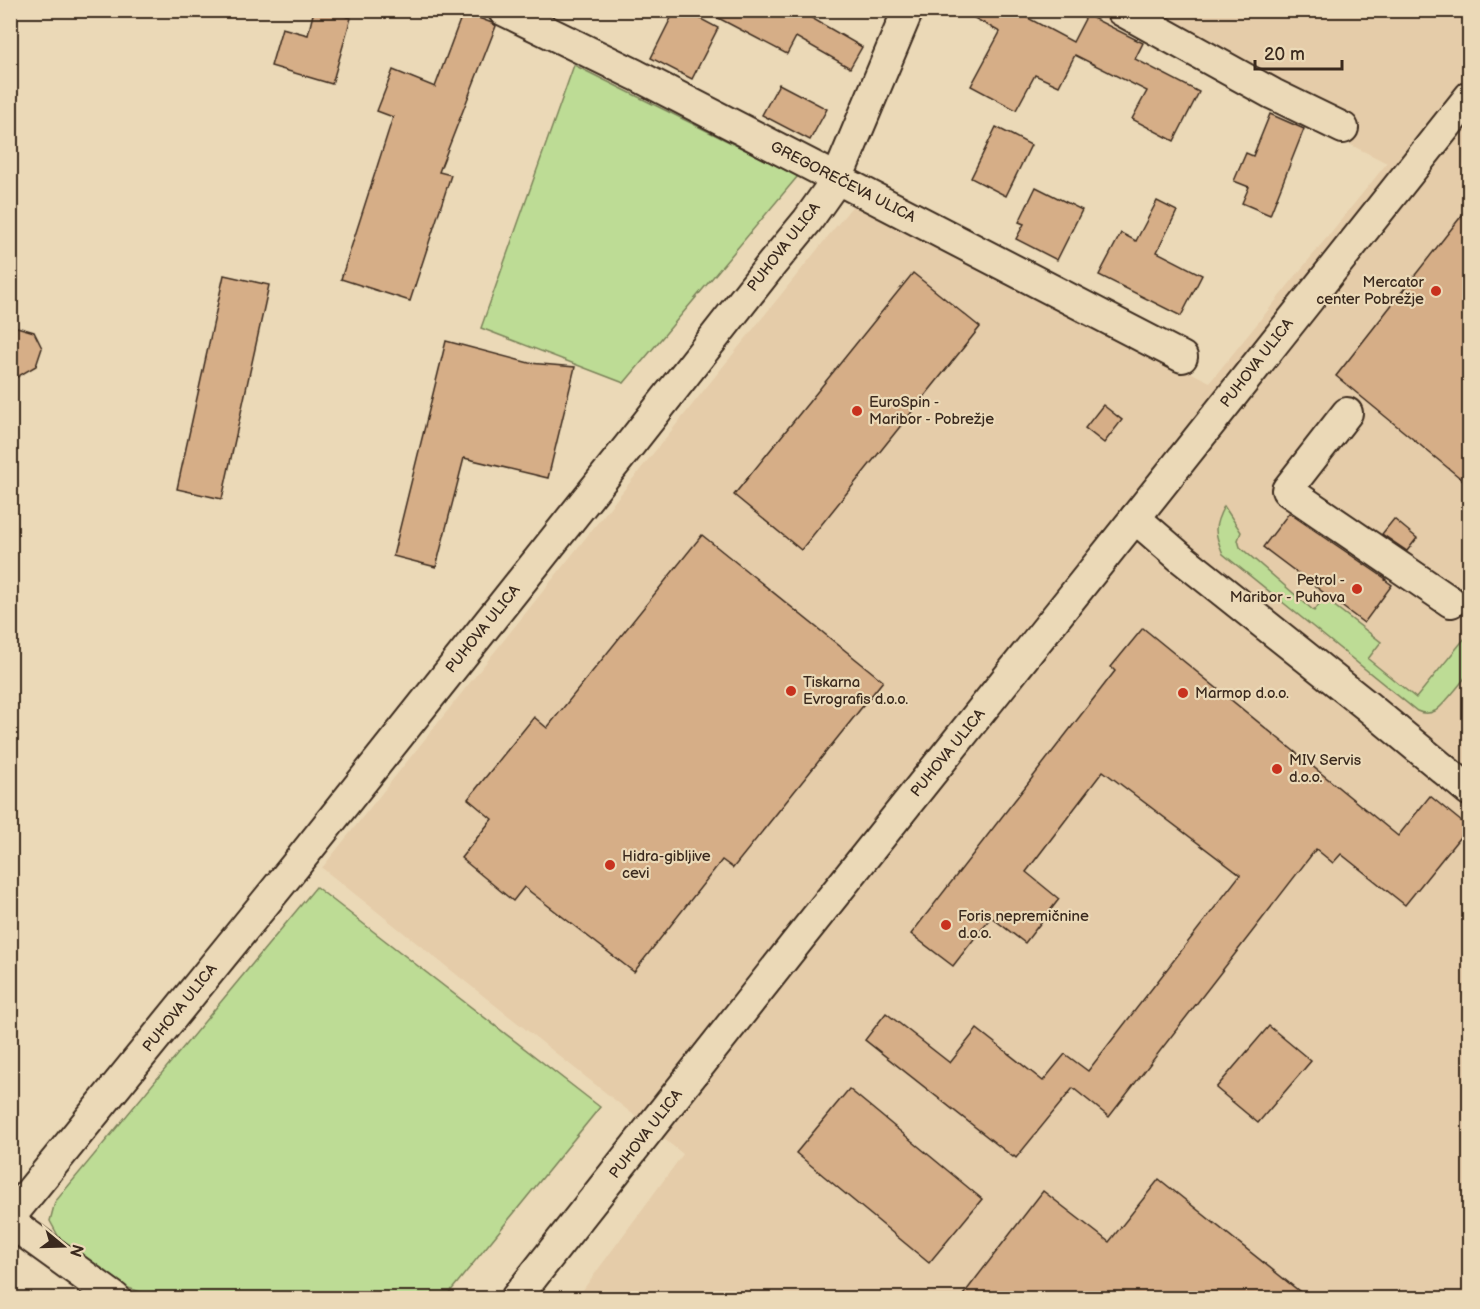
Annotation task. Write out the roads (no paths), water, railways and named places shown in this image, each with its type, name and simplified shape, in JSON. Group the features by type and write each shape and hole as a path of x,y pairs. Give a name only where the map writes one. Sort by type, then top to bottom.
{"street":[{"name":"GREGOREČEVA ULICA","path":"502,10 636,75 1182,357"},
{"name":"PUHOVA ULICA","path":"10,1218 302,857 808,220 837,179 908,10"},
{"path":"1121,10 1273,94 1343,128"},
{"name":"PUHOVA ULICA","path":"516,1299 803,934 1470,96"},
{"path":"1347,413 1287,490 1451,602"},
{"path":"1135,518 1180,557 1470,791"},
{"path":"10,1222 115,1299"}],"place":[{"name":"Mercator center Pobrežje","path":"1436,291"},
{"name":"EuroSpin - Maribor - Pobrežje","path":"857,411"},
{"name":"Petrol - Maribor - Puhova","path":"1357,589"},
{"name":"Tiskarna Evrografis d.o.o.","path":"791,691"},
{"name":"Marmop d.o.o.","path":"1183,693"},
{"name":"MIV Servis d.o.o.","path":"1277,769"},
{"name":"Hidra-gibljive cevi","path":"610,865"},
{"name":"Foris nepremičnine d.o.o.","path":"946,925"}]}
